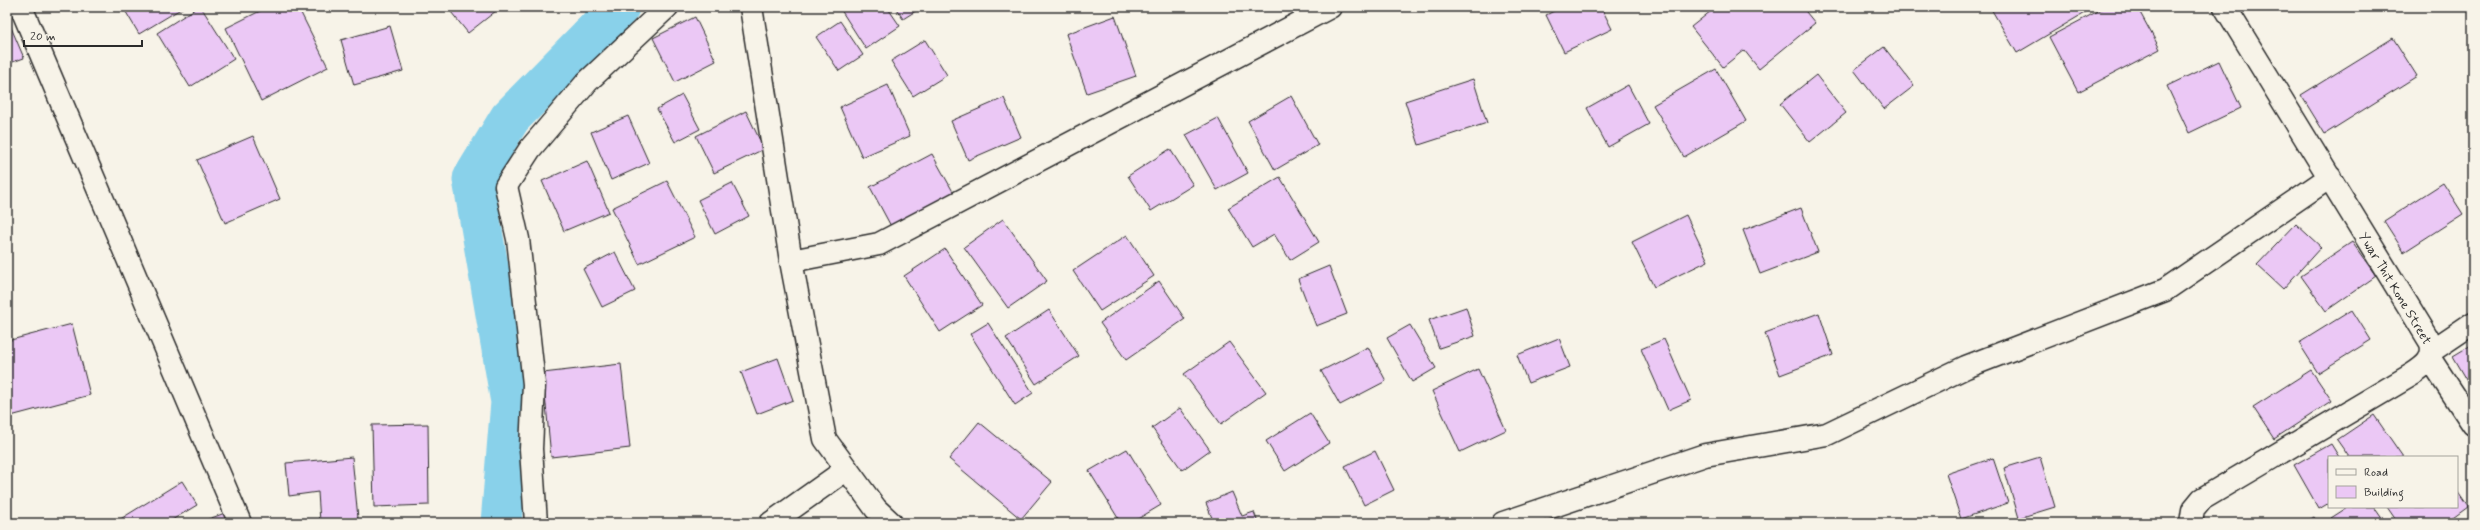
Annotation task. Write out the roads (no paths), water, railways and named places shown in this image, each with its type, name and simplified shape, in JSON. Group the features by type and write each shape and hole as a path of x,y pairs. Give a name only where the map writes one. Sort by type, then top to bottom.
{"street":[{"path":"21,7 240,523"},
{"path":"536,523 531,449 534,384 518,239 506,186 530,149 587,82 667,7"},
{"path":"751,7 791,261 825,440 876,509 891,523"},
{"path":"791,261 879,244 1330,7"},
{"name":"Ywar Thit Kone Street","path":"2191,523 2193,510 2202,499 2413,374 2432,355 2431,343 2225,7"},
{"path":"1503,523 1705,455 1827,434 1966,367 2165,290 2330,178"},
{"path":"2473,323 2432,355 2473,424"},
{"path":"771,523 847,469"}],"waterway":[{"path":"501,523 511,402 473,179 510,118 619,7"}]}
